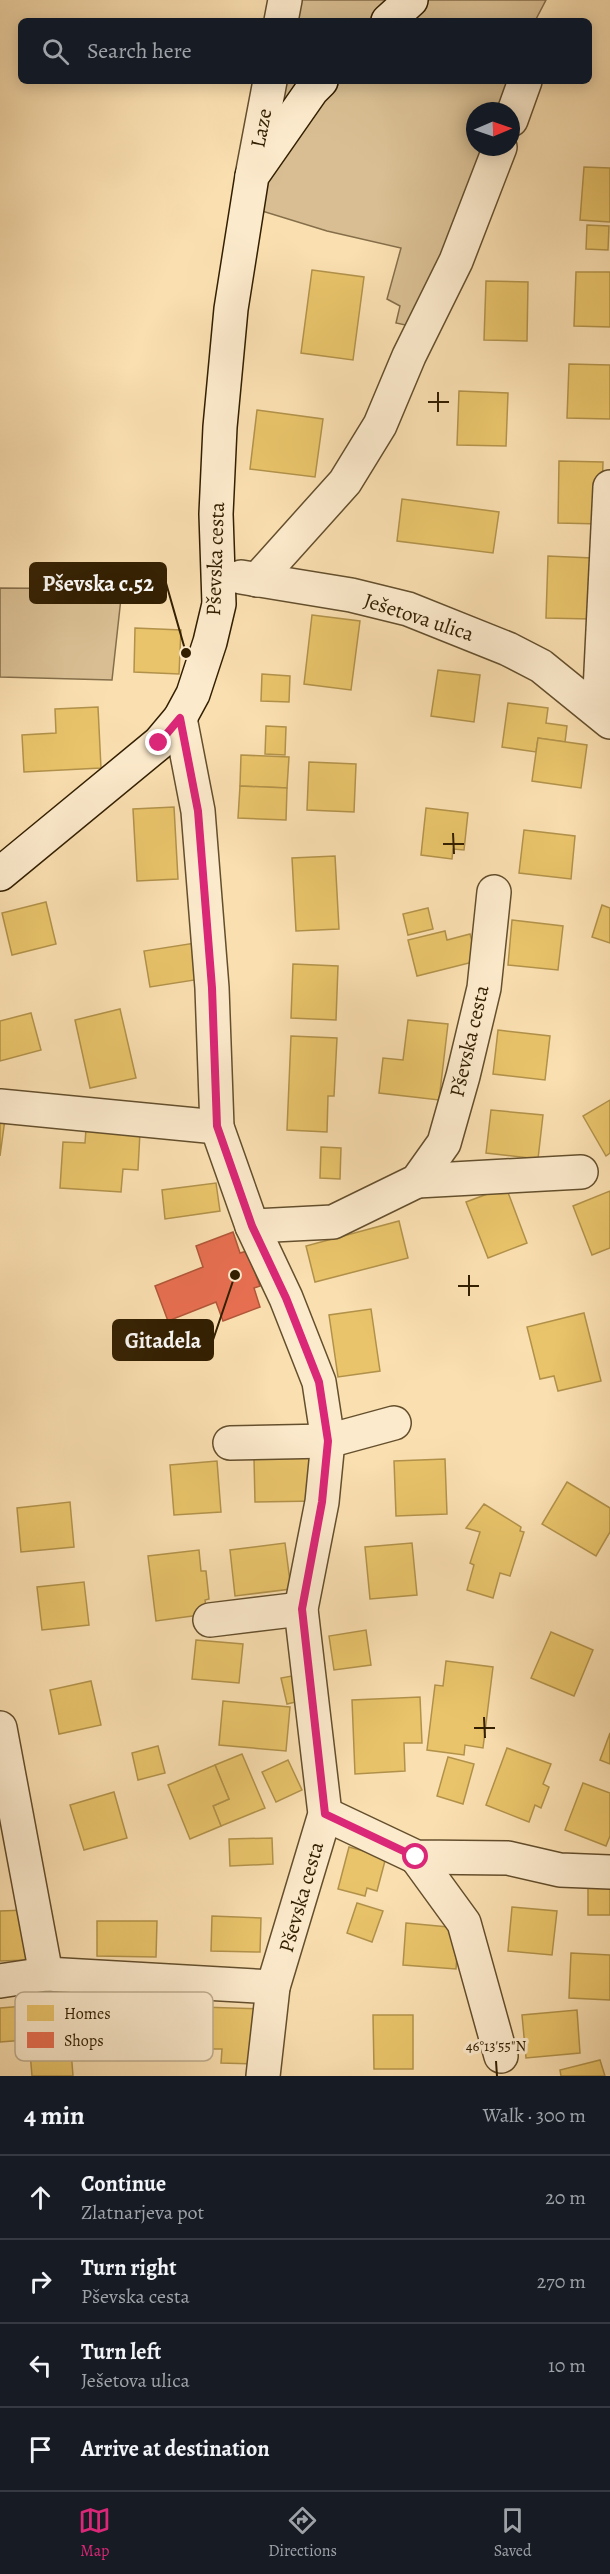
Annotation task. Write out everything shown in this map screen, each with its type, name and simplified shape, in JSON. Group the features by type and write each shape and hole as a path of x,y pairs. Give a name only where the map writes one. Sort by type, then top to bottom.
{"street":[{"path":"282,18 285,0"},
{"path":"391,18 411,0"},
{"name":"Laze","path":"252,176 269,84"},
{"name":"Pševska cesta","path":"263,2076 273,1987 325,1814 302,1609 322,1502 328,1441 319,1382 286,1298 252,1226 217,1126 212,988 198,811 180,718 193,694 210,642 219,604 216,514 220,427 231,309 252,176 318,84"},
{"path":"517,102 524,84"},
{"name":"Pševska cesta","path":"257,580 306,522 345,482 380,425 409,356 456,261 497,156"},
{"name":"Ješetova ulica","path":"604,717 610,487"},
{"name":"Ješetova ulica","path":"218,574 351,595 419,613 508,649 541,666 604,717"},
{"path":"0,874 159,743 180,718"},
{"name":"Pševska cesta","path":"417,1181 444,1143 463,1076 484,988 494,892"},
{"path":"0,1106 217,1126"},
{"name":"Pševska cesta","path":"252,1226 333,1222 417,1181 581,1172"},
{"path":"230,1443 328,1441 394,1423"},
{"path":"210,1620 302,1609"},
{"path":"0,1728 46,1974"},
{"path":"325,1814 416,1857 508,1858 560,1870 610,1872"},
{"path":"416,1857 464,1923 501,2056"},
{"path":"0,1981 46,1974 273,1987"}],"shaded area":[{"path":"298,0 546,0 537,18 295,18"},
{"path":"281,84 507,84 501,102 466,102 466,156 483,156 465,205 410,326 396,323 400,306 387,299 401,248 327,231 262,211"},
{"path":"0,588 122,589 112,680 0,677"}],"building: Homes":[{"path":"584,167 610,168 610,222 580,220"},
{"path":"587,225 609,226 608,250 586,249"},
{"path":"312,270 364,277 353,360 301,353"},
{"path":"576,272 610,272 610,327 574,326"},
{"path":"486,281 528,282 527,341 484,340"},
{"path":"569,364 610,365 610,419 567,418"},
{"path":"459,391 508,393 506,446 457,445"},
{"path":"257,410 323,419 315,477 250,469"},
{"path":"559,461 603,462 601,524 558,523"},
{"path":"402,499 499,512 493,553 397,541"},
{"path":"548,556 592,558 591,619 546,618"},
{"path":"312,615 360,621 351,690 304,684"},
{"path":"135,628 181,630 179,674 134,672"},
{"path":"438,670 480,675 474,722 431,716"},
{"path":"262,674 290,676 289,702 261,701"},
{"path":"508,703 548,708 546,723 567,726 565,742 538,738 536,752 502,747"},
{"path":"98,707 101,768 24,772 22,735 56,733 55,709"},
{"path":"266,726 286,727 285,755 265,754"},
{"path":"538,738 587,745 581,788 532,781"},
{"path":"241,755 289,757 287,788 240,786"},
{"path":"309,762 356,764 354,812 307,810"},
{"path":"240,786 287,788 286,820 238,818"},
{"path":"174,807 178,879 137,881 133,809"},
{"path":"426,808 468,813 464,850 453,849 452,859 421,855"},
{"path":"524,830 575,836 571,879 519,873"},
{"path":"335,856 339,929 296,931 292,858"},
{"path":"46,902 56,944 12,955 2,913"},
{"path":"602,905 610,908 610,943 592,937"},
{"path":"428,908 433,929 408,935 403,914"},
{"path":"512,920 563,926 558,970 508,965"},
{"path":"445,931 447,940 470,934 477,961 417,976 408,940"},
{"path":"195,943 201,979 150,987 144,951"},
{"path":"293,964 338,966 336,1020 291,1018"},
{"path":"120,1009 136,1078 90,1088 75,1020"},
{"path":"31,1013 41,1050 0,1061 0,1021"},
{"path":"408,1020 448,1024 439,1100 379,1093 383,1058 403,1060"},
{"path":"498,1030 550,1036 545,1080 493,1074"},
{"path":"291,1036 337,1038 334,1096 328,1096 327,1132 287,1130"},
{"path":"610,1100 610,1153 606,1156 583,1116"},
{"path":"491,1110 543,1115 538,1159 486,1153"},
{"path":"0,1119 5,1119 0,1156"},
{"path":"86,1129 140,1132 138,1170 123,1169 121,1192 60,1188 63,1142 85,1143"},
{"path":"321,1147 341,1148 340,1179 320,1178"},
{"path":"216,1183 220,1211 165,1219 162,1190"},
{"path":"506,1187 527,1243 488,1258 466,1202"},
{"path":"610,1191 610,1248 592,1255 573,1206"},
{"path":"399,1221 408,1258 315,1282 306,1246"},
{"path":"371,1309 380,1371 338,1377 329,1315"},
{"path":"584,1313 601,1381 558,1391 554,1376 540,1379 527,1327"},
{"path":"317,1458 318,1501 255,1502 254,1459"},
{"path":"445,1459 447,1514 396,1516 394,1461"},
{"path":"217,1461 221,1512 174,1515 170,1465"},
{"path":"567,1482 610,1508 610,1532 596,1556 542,1524"},
{"path":"70,1502 74,1547 21,1552 17,1508"},
{"path":"484,1504 521,1527 520,1531 524,1532 510,1576 500,1573 493,1598 467,1590 474,1565 470,1563 480,1532 466,1528"},
{"path":"285,1543 291,1589 235,1596 230,1550"},
{"path":"412,1543 417,1595 370,1599 365,1547"},
{"path":"199,1550 201,1571 206,1571 209,1599 205,1600 207,1614 156,1621 148,1556"},
{"path":"84,1582 89,1625 42,1630 37,1587"},
{"path":"366,1630 371,1665 334,1670 329,1636"},
{"path":"551,1632 593,1650 574,1696 531,1678"},
{"path":"196,1640 243,1644 239,1683 192,1679"},
{"path":"446,1661 493,1667 483,1748 465,1745 464,1755 427,1750 435,1685 443,1686"},
{"path":"302,1674 308,1699 287,1704 281,1678"},
{"path":"91,1681 101,1725 59,1734 50,1690"},
{"path":"420,1697 422,1743 404,1743 405,1771 355,1774 352,1700"},
{"path":"223,1701 290,1707 286,1751 219,1745"},
{"path":"610,1733 610,1764 600,1760"},
{"path":"158,1746 165,1773 138,1780 132,1753"},
{"path":"507,1748 551,1764 543,1784 549,1787 541,1808 535,1805 529,1822 486,1805"},
{"path":"242,1754 265,1808 221,1826 213,1806 229,1799 215,1765"},
{"path":"448,1757 474,1764 463,1804 437,1796"},
{"path":"288,1760 302,1790 276,1802 262,1772"},
{"path":"215,1765 229,1799 213,1806 221,1826 190,1839 168,1785"},
{"path":"583,1783 610,1793 610,1836 606,1846 565,1830"},
{"path":"114,1792 127,1838 84,1850 70,1805"},
{"path":"272,1838 273,1864 230,1866 229,1839"},
{"path":"349,1847 386,1857 377,1891 367,1888 365,1896 338,1889"},
{"path":"588,1883 610,1884 610,1915 588,1915"},
{"path":"357,1903 383,1911 372,1942 347,1933"},
{"path":"512,1907 557,1911 552,1955 508,1951"},
{"path":"26,1910 29,1960 0,1961 0,1911"},
{"path":"212,1916 261,1918 260,1952 211,1951"},
{"path":"97,1921 157,1921 156,1957 97,1956"},
{"path":"406,1923 459,1928 456,1969 403,1965"},
{"path":"571,1953 610,1955 610,2000 569,1998"},
{"path":"68,1989 90,1990 90,1992 68,1992"},
{"path":"15,2007 15,2041 0,2042 0,2008"},
{"path":"213,2007 262,2009 260,2064 221,2063 222,2049 213,2049"},
{"path":"577,2010 580,2053 526,2058 522,2015"},
{"path":"373,2015 413,2015 413,2069 374,2069"},
{"path":"600,2060 605,2076 561,2076 560,2070"},
{"path":"31,2061 72,2061 73,2076 32,2076"}],"building: Shops":[{"path":"233,1232 240,1253 247,1251 260,1286 254,1288 260,1307 223,1321 216,1302 168,1321 155,1286 203,1267 196,1246"}],"place":[{"name":"Pševska c.52","path":"186,653"},
{"name":"Gitadela","path":"235,1275"}],"route":[{"path":"159,743 180,718 198,811 212,988 217,1126 252,1226 286,1298 319,1382 328,1441 322,1502 302,1609 325,1814 416,1857"}]}
